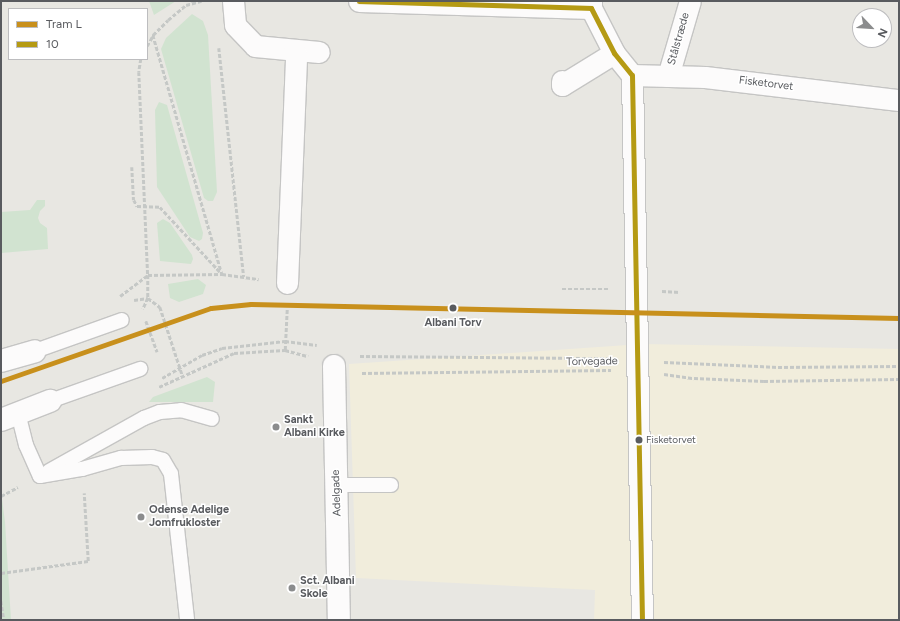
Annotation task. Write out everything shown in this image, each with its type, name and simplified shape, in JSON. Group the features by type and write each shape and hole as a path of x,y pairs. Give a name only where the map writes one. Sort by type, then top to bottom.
{"street":[{"path":"233,1 235,25 250,43 260,48 319,52"},
{"path":"359,1 591,5 614,54 632,75 634,289 642,620"},
{"name":"Stålstræde","path":"668,76 690,1"},
{"path":"287,283 296,54 294,50"},
{"path":"562,81 562,85 614,54"},
{"name":"Fisketorvet","path":"632,75 705,77 899,100"},
{"path":"1,362 35,351"},
{"name":"Adelgade","path":"334,366 339,620"},
{"path":"10,416 50,400"}],"lane":[{"path":"35,351 122,320"},
{"path":"50,400 140,369"},
{"path":"40,476 144,418 160,412 181,410 212,419"},
{"path":"10,416 40,476"},
{"path":"40,476 82,469 121,458 152,457 163,460 171,474 187,620"},
{"path":"337,485 391,485"}],"path":[{"path":"148,44 152,35 186,5 201,1"},
{"path":"152,35 222,274"},
{"path":"148,275 222,274 244,276 218,42"},
{"path":"141,60 139,72 148,275 148,298 143,312"},
{"path":"132,167 134,200 137,206 160,207 222,274"},
{"path":"284,350 287,283"},
{"path":"562,289 634,289"},
{"path":"145,318 158,354"},
{"path":"182,377 179,368 202,355 222,348 285,342 307,342 323,347"},
{"name":"Torvegade","path":"155,389 234,353 284,350 296,351 334,366 361,373 636,364 694,378 764,381 899,379"},
{"path":"355,356 475,355 636,364 778,367 899,366"},
{"path":"162,368 167,383"},
{"path":"1,573 88,561 82,469"},
{"path":"1,601 4,620"}],"shaded area":[{"path":"642,344 899,349 899,620 594,620 595,590 356,578 349,364"}],"green space":[{"path":"149,1 176,1 154,15"},
{"path":"192,14 203,21 208,35 217,192 213,201 208,201 204,198 161,49 166,38"},
{"path":"159,102 167,105 203,233 202,239 199,241 190,237 157,187 155,110"},
{"path":"37,200 45,200 45,206 40,211 38,218 40,223 47,228 48,249 1,253 1,212 30,210"},
{"path":"163,219 170,223 192,255 193,259 191,264 160,261 157,223"},
{"path":"198,279 206,285 203,294 179,302 170,298 168,284"},
{"path":"207,377 215,382 213,402 149,402 153,397"},
{"path":"1,491 5,522 11,620 1,620"}],"tram line":[{"name":"L","path":"1,381 211,308 251,304 899,318"}],"transit line":[{"name":"10","path":"359,1 591,8 614,53 632,75 642,620"}],"place":[{"name":"Albani Torv","path":"453,308"},
{"name":"Sankt Albani Kirke","path":"276,427"},
{"name":"Fisketorvet","path":"639,440"},
{"name":"Odense Adelige Jomfrukloster","path":"141,517"},
{"name":"Sct. Albani Skole","path":"292,588"}]}
